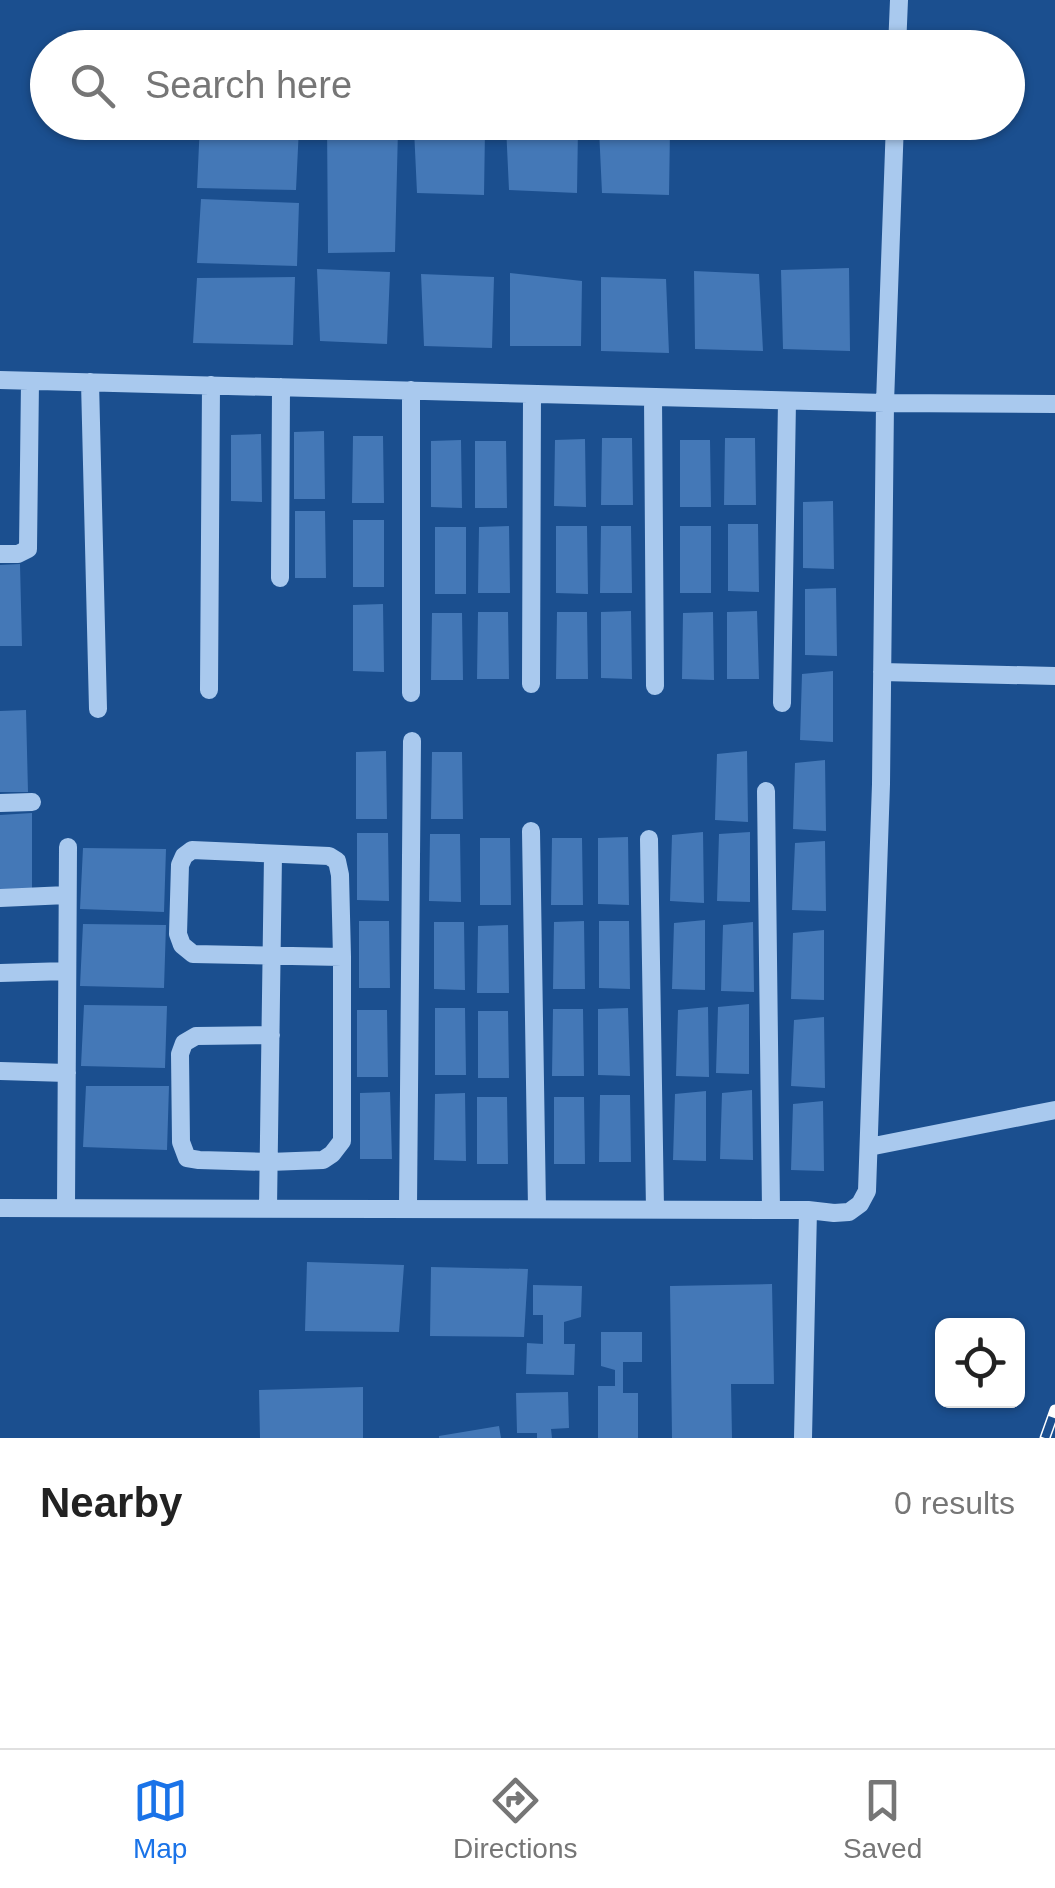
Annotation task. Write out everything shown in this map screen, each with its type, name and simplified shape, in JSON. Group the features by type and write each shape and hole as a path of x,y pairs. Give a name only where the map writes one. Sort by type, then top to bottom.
{"street":[{"path":"898,30 899,0"},
{"path":"0,1208 537,1208 834,1213 849,1212 860,1204 866,1191 869,1147 894,140"},
{"path":"0,380 886,404 1055,404"},
{"path":"0,554 18,554 28,549 30,382"},
{"path":"90,382 98,709"},
{"path":"208,690 210,386"},
{"path":"280,578 282,387"},
{"path":"411,390 411,693"},
{"path":"531,684 532,394"},
{"path":"654,397 654,686"},
{"path":"782,703 787,401"},
{"path":"882,672 1055,676"},
{"path":"408,1208 412,742"},
{"path":"766,791 771,1210"},
{"path":"0,803 32,802"},
{"path":"531,831 537,1208"},
{"path":"650,839 655,1209"},
{"path":"66,1208 68,847"},
{"path":"271,1035 196,1036 184,1042 180,1054 180,1142 187,1158 323,1160 342,1142 342,957 340,875 336,861 329,856 192,850 184,856 180,865 178,934 182,945 193,954 342,957"},
{"path":"268,1208 273,855"},
{"path":"0,898 67,895"},
{"path":"0,973 67,971"},
{"path":"0,1071 67,1073"},
{"path":"869,1147 1055,1110"},
{"path":"802,1438 808,1210"}],"building":[{"path":"199,140 298,140 296,190 197,188"},
{"path":"327,140 398,140 395,252 328,253"},
{"path":"415,140 485,140 484,195 417,193"},
{"path":"507,140 578,140 577,193 509,190"},
{"path":"600,140 670,140 669,195 602,193"},
{"path":"201,199 299,203 297,266 197,263"},
{"path":"849,268 850,351 783,349 781,270"},
{"path":"317,269 390,272 387,344 320,341"},
{"path":"694,271 759,274 763,351 695,349"},
{"path":"510,273 582,281 581,346 510,346"},
{"path":"421,274 494,277 492,348 424,346"},
{"path":"295,277 293,345 193,343 197,278"},
{"path":"601,277 666,279 669,353 601,351"},
{"path":"324,431 325,499 294,499 294,432"},
{"path":"261,434 262,502 231,501 231,435"},
{"path":"353,436 383,436 384,503 352,503"},
{"path":"602,438 632,438 633,505 601,505"},
{"path":"725,438 755,438 756,505 724,505"},
{"path":"585,439 586,507 554,506 555,440"},
{"path":"461,440 462,508 431,507 431,441"},
{"path":"680,440 710,440 711,507 680,507"},
{"path":"475,441 506,441 507,508 475,508"},
{"path":"833,501 834,569 803,568 803,502"},
{"path":"295,511 325,511 326,578 295,578"},
{"path":"353,520 384,520 384,587 353,587"},
{"path":"728,524 758,524 759,592 728,591"},
{"path":"509,526 510,593 478,593 479,527"},
{"path":"556,526 587,526 588,594 556,593"},
{"path":"601,526 631,526 632,593 600,593"},
{"path":"680,526 711,526 711,593 680,593"},
{"path":"435,527 466,527 466,594 435,594"},
{"path":"20,564 22,646 0,646 0,565"},
{"path":"836,588 837,656 805,655 805,589"},
{"path":"383,604 384,672 353,671 353,605"},
{"path":"631,611 632,679 601,678 601,612"},
{"path":"757,611 759,679 727,679 727,612"},
{"path":"478,612 508,612 509,679 477,679"},
{"path":"557,612 587,612 588,679 556,679"},
{"path":"713,612 714,680 682,679 683,613"},
{"path":"432,613 462,613 463,680 431,680"},
{"path":"833,671 833,742 800,740 802,674"},
{"path":"26,710 28,792 0,792 0,711"},
{"path":"386,751 387,819 356,819 356,752"},
{"path":"747,751 748,822 715,820 717,754"},
{"path":"432,752 462,752 463,819 431,819"},
{"path":"825,760 826,831 793,829 795,763"},
{"path":"32,813 32,891 0,891 0,815"},
{"path":"703,832 704,903 670,901 672,835"},
{"path":"750,832 750,902 717,901 719,834"},
{"path":"357,833 388,833 389,901 357,900"},
{"path":"430,834 460,834 461,902 429,901"},
{"path":"628,837 629,905 598,904 598,838"},
{"path":"480,838 510,838 511,905 480,905"},
{"path":"552,838 582,838 583,905 551,905"},
{"path":"825,841 826,911 792,910 795,843"},
{"path":"83,848 166,849 164,912 80,909"},
{"path":"705,920 705,990 672,989 674,923"},
{"path":"359,921 389,921 390,988 359,988"},
{"path":"584,921 585,989 553,989 554,922"},
{"path":"599,921 629,921 630,989 599,988"},
{"path":"434,922 464,922 465,990 434,989"},
{"path":"753,922 754,992 721,991 723,925"},
{"path":"83,924 166,925 164,988 80,986"},
{"path":"508,925 509,993 477,993 478,926"},
{"path":"824,930 824,1000 791,999 793,933"},
{"path":"749,1004 749,1074 716,1073 718,1007"},
{"path":"84,1005 167,1006 165,1068 81,1066"},
{"path":"708,1007 709,1077 676,1076 678,1010"},
{"path":"435,1008 465,1008 466,1075 435,1075"},
{"path":"628,1008 630,1076 598,1075 598,1009"},
{"path":"553,1009 583,1009 584,1076 552,1076"},
{"path":"357,1010 387,1010 388,1077 357,1077"},
{"path":"478,1011 508,1011 509,1078 478,1078"},
{"path":"824,1017 825,1088 791,1086 794,1020"},
{"path":"86,1086 169,1086 167,1150 83,1147"},
{"path":"752,1090 753,1160 720,1159 722,1093"},
{"path":"706,1091 706,1161 673,1160 675,1094"},
{"path":"390,1092 392,1159 360,1159 360,1093"},
{"path":"465,1093 466,1161 434,1160 435,1094"},
{"path":"600,1095 630,1095 631,1162 599,1162"},
{"path":"477,1097 507,1097 508,1164 477,1164"},
{"path":"554,1097 584,1097 585,1164 554,1164"},
{"path":"823,1101 824,1171 791,1170 793,1104"},
{"path":"307,1262 404,1265 399,1332 305,1331"},
{"path":"431,1267 528,1269 524,1337 430,1336"},
{"path":"772,1284 774,1384 731,1384 732,1438 672,1438 670,1286"},
{"path":"533,1285 582,1286 581,1317 564,1322 564,1344 575,1344 574,1375 526,1374 527,1343 543,1344 543,1315 533,1315"},
{"path":"601,1332 642,1332 642,1362 623,1362 623,1393 638,1393 638,1438 598,1438 598,1386 615,1386 615,1370 601,1366"},
{"path":"363,1387 363,1438 260,1438 259,1390"},
{"path":"568,1392 569,1428 551,1429 552,1438 517,1433 516,1393"},
{"path":"499,1426 501,1438 439,1438 439,1436"}],"railway":[{"path":"1045,1438 1055,1410"}]}
